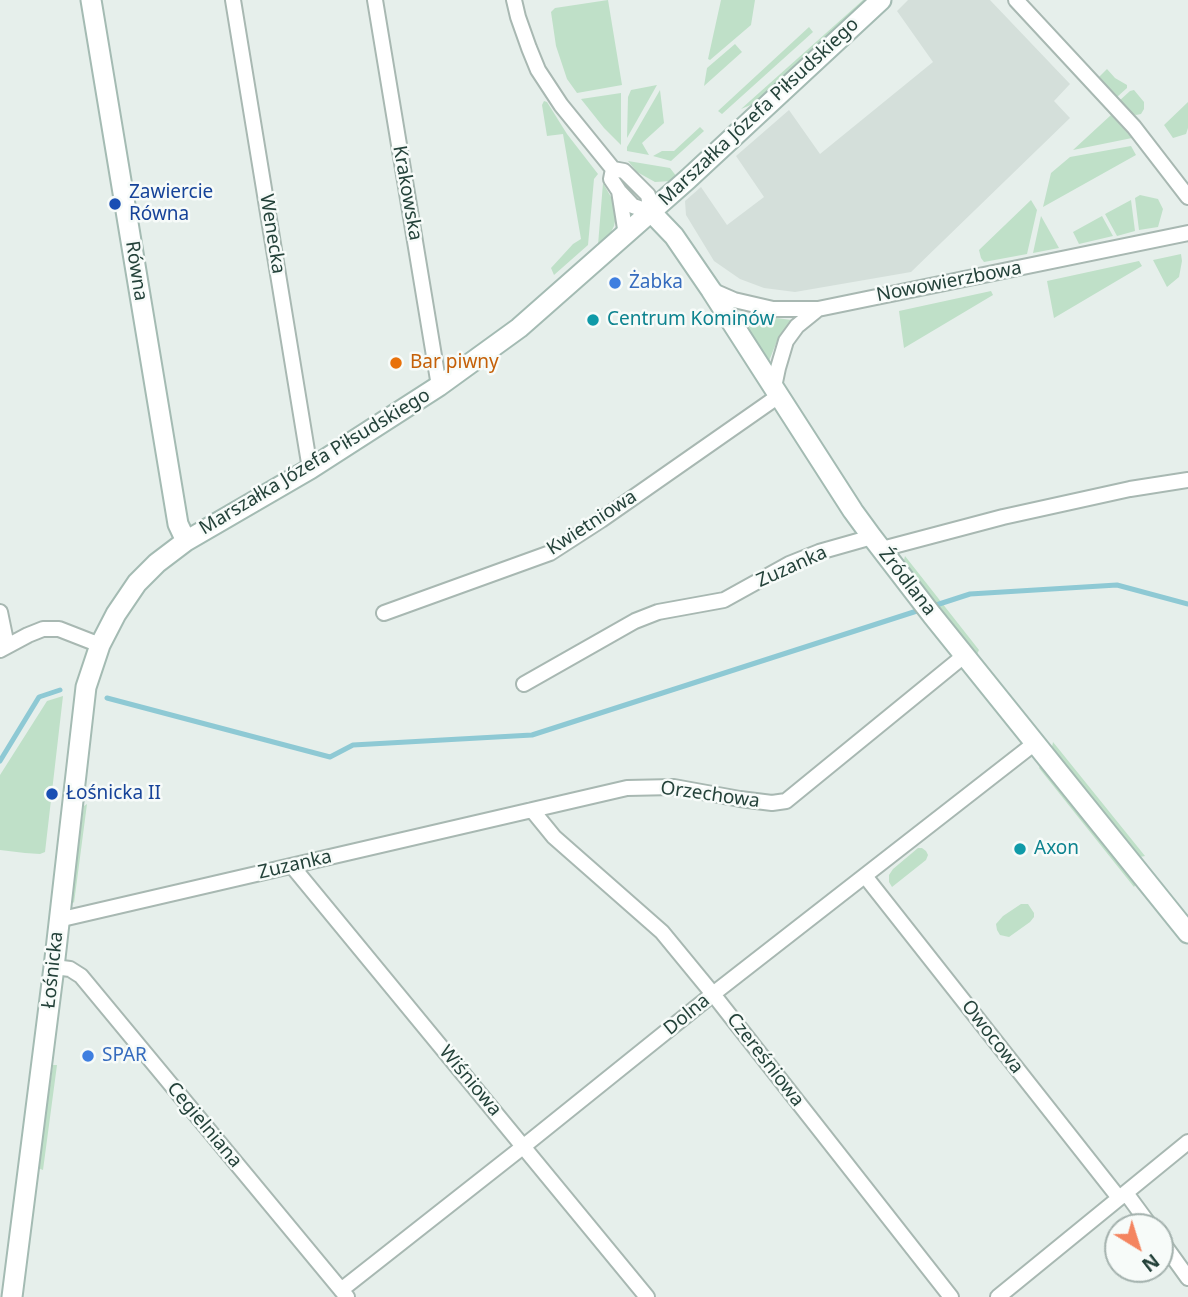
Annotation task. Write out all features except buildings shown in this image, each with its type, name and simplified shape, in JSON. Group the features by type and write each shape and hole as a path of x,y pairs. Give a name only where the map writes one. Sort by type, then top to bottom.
{"street":[{"name":"Równa","path":"91,0 178,524 186,541"},
{"name":"Wenecka","path":"233,0 310,469"},
{"name":"Krakowska","path":"374,0 439,386"},
{"path":"514,0 538,70 561,105 613,169 624,171 648,195 651,212 633,206 619,191 611,179 613,169"},
{"name":"Marszałka Józefa Piłsudskiego","path":"100,645 116,614 137,583 157,563 186,541 310,469 439,386 519,328 626,235 881,0"},
{"path":"1016,0 1134,127 1188,197"},
{"path":"619,191 626,235"},
{"name":"Źródlana","path":"651,212 674,236 711,290 853,511 927,608 1188,933"},
{"name":"Nowowierzbowa","path":"711,290 734,300 765,308 818,309 1188,233"},
{"path":"777,391 778,368 786,341 797,326 818,309"},
{"name":"Kwietniowa","path":"384,613 550,553 601,520 777,391"},
{"name":"Zuzanka","path":"524,684 635,621 658,612 724,600 819,552 877,543 1130,489 1188,480"},
{"path":"0,612 3,648 43,629 59,629 100,645"},
{"name":"Łośnicka","path":"12,1297 86,687 100,645"},
{"name":"Orzechowa","path":"532,810 627,788 648,786 674,787 772,803 786,801 965,655"},
{"name":"Dolna","path":"344,1293 713,994 1035,743"},
{"name":"Zuzanka","path":"58,920 532,810"},
{"name":"Czereśniowa","path":"532,810 554,837 662,932 951,1297"},
{"name":"Wiśniowa","path":"292,866 647,1297"},
{"name":"Owocowa","path":"865,876 1138,1213"},
{"name":"Cegielniana","path":"54,967 70,969 81,976 344,1293"},
{"path":"998,1297 1188,1142"},
{"path":"1174,1258 1188,1278"}],"shaded area":[{"path":"908,0 990,0 1070,84 1054,101 1070,118 911,272 795,292 764,288 740,279 714,261 686,215 685,201 701,187 727,225 764,197 736,156 789,110 820,154 933,62 897,11"}],"green space":[{"path":"608,0 622,85 577,93 567,79 556,46 551,12 555,8"},
{"path":"721,0 755,0 751,25 710,60 708,59"},
{"path":"863,0 867,0 753,104 741,109"},
{"path":"809,27 813,32 722,114 718,111"},
{"path":"735,44 742,52 704,86 707,68"},
{"path":"1107,69 1127,85 1117,97 1099,77"},
{"path":"657,85 627,138 628,97 631,90"},
{"path":"660,90 664,123 642,143 649,155 627,151 627,147"},
{"path":"1134,90 1144,102 1141,114 1136,115 1129,113 1119,101"},
{"path":"621,93 621,145 581,99"},
{"path":"544,101 598,174 594,179 588,245 554,275 551,268 581,239 563,134 547,136 542,105"},
{"path":"1188,102 1186,134 1173,138 1164,125"},
{"path":"1111,115 1132,138 1073,150"},
{"path":"700,127 704,131 671,161 653,156 662,151 674,151"},
{"path":"1131,146 1136,155 1043,207 1051,173 1070,157"},
{"path":"628,161 670,168 677,177 672,181 655,182 637,172"},
{"path":"603,183 615,204 616,217 609,236 598,245"},
{"path":"1140,195 1158,199 1163,209 1158,227 1139,230 1135,198"},
{"path":"1031,200 1037,210 1027,254 984,262 979,250"},
{"path":"1131,200 1135,231 1117,236 1105,214"},
{"path":"1041,216 1059,248 1033,253"},
{"path":"1102,216 1113,236 1079,244 1073,232"},
{"path":"1181,254 1179,277 1167,287 1153,260"},
{"path":"1139,261 1142,266 1054,318 1047,281"},
{"path":"991,291 993,295 904,348 899,311"},
{"path":"735,312 791,320 777,341 769,361"},
{"path":"905,556 979,650 977,654 906,564"},
{"path":"63,696 45,852 40,854 0,850 0,775 47,701"},
{"path":"1053,742 1145,856 1140,857 1055,753"},
{"path":"1040,766 1136,884 1134,887 1039,768"},
{"path":"87,804 74,903 70,899 84,806"},
{"path":"918,848 926,851 926,860 892,887 889,875 893,869"},
{"path":"1021,904 1028,904 1034,917 1009,937 1000,935 996,924"},
{"path":"53,1065 57,1065 43,1170 38,1168"}],"waterway":[{"path":"930,607 970,594 1117,585 1188,604"},
{"path":"107,698 330,757 353,745 532,735 920,610"},
{"path":"0,761 39,697 60,690"}],"place":[{"name":"Zawiercie Równa","path":"115,204"},
{"name":"Żabka","path":"615,283"},
{"name":"Centrum Kominów","path":"593,320"},
{"name":"Bar piwny","path":"396,363"},
{"name":"Łośnicka II","path":"52,794"},
{"name":"Axon","path":"1020,849"},
{"name":"SPAR","path":"88,1056"}]}
